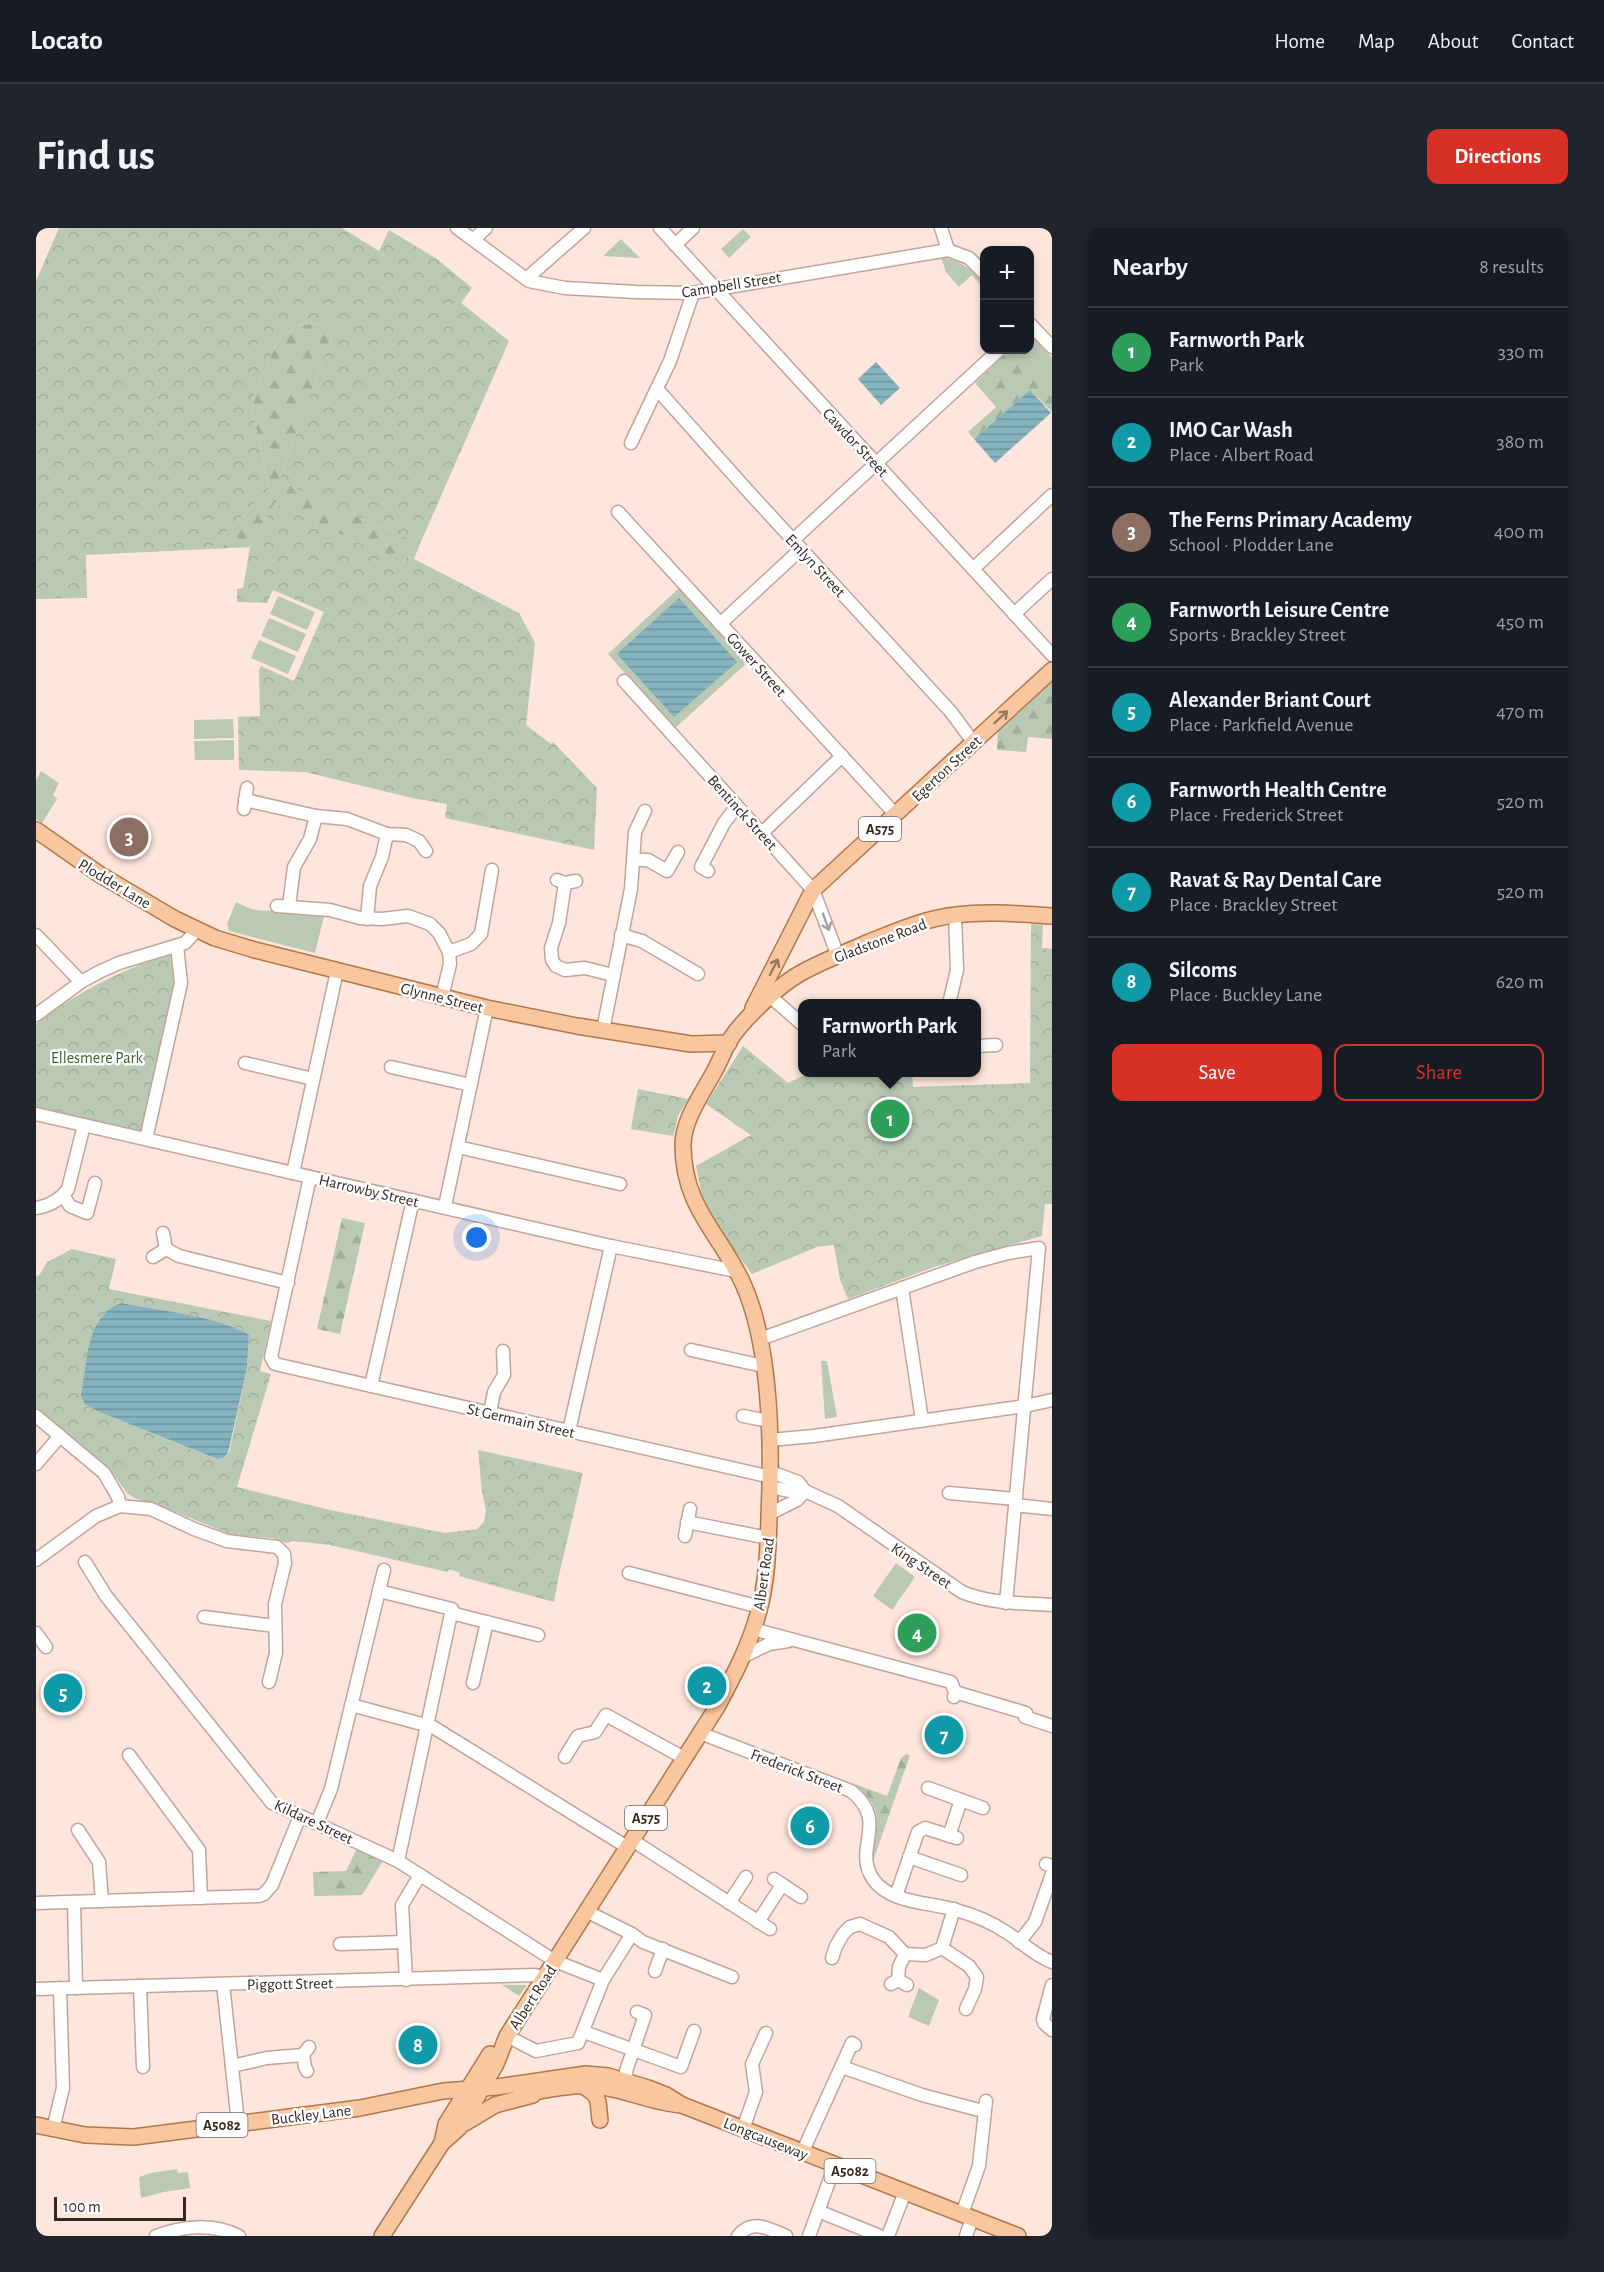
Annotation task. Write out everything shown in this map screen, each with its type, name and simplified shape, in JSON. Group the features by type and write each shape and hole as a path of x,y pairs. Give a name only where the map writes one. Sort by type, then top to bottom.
{"main road":[{"name":"Egerton Street","path":"747,1018 813,890 1052,670"},
{"name":"Plodder Lane","path":"36,830 99,874 197,930"},
{"name":"Gladstone Road","path":"720,1062 736,1047 785,984 800,973 838,956 896,931 925,921 955,915 1052,916"},
{"name":"Glynne Street","path":"197,930 255,950 487,1008 691,1044 729,1043"},
{"name":"Gladstone Road","path":"747,1018 773,998"},
{"name":"A575","path":"720,1062 729,1043 747,1018"},
{"name":"Glynne Street","path":"691,1044 706,1051 720,1062"},
{"name":"Albert Road","path":"479,2088 498,2058 505,2039 724,1693 742,1657 760,1607 768,1538 771,1478 769,1421 760,1339 753,1312 736,1271 696,1204 685,1169 683,1147 686,1126 720,1062"},
{"name":"Longcauseway","path":"479,2088 586,2074 622,2082 666,2095 682,2105 1018,2236"},
{"name":"Longcauseway","path":"479,2088 541,2091 622,2082"},
{"path":"582,2086 599,2099 600,2120"},
{"name":"A575","path":"387,2235 442,2143 459,2128 479,2088"},
{"name":"A575","path":"442,2143 446,2124 479,2088"},
{"name":"Buckley Lane","path":"36,2125 93,2136 126,2138 360,2108 408,2099 420,2094 479,2088"},
{"path":"479,2088 541,2091"},
{"name":"A5082","path":"459,2128 495,2104 541,2091"}],"street":[{"name":"Campbell Street","path":"457,228 526,279 565,288 693,293 948,250"},
{"path":"474,239 486,228"},
{"path":"526,279 584,228"},
{"name":"Cawdor Street","path":"660,228 1052,655"},
{"path":"675,245 693,228"},
{"path":"941,228 948,250 969,258 980,269"},
{"path":"631,443 670,361 693,293"},
{"path":"1034,327 1052,347"},
{"path":"720,624 876,464 995,354"},
{"name":"Emlyn Street","path":"657,389 951,712 974,742"},
{"path":"973,569 1052,495"},
{"name":"Gower Street","path":"618,512 896,815"},
{"path":"1014,614 1052,579"},
{"name":"Bentinck Street","path":"624,681 813,890 838,956"},
{"path":"762,833 842,756"},
{"path":"245,799 316,816 347,819 387,834 406,836 423,842"},
{"path":"708,871 701,867 724,823 737,806"},
{"path":"603,1030 631,889 635,832 645,811"},
{"path":"316,816 310,839 294,867 283,906 330,910 367,919 408,916 430,924 439,933 449,952 450,964 442,997"},
{"path":"367,919 370,886 382,857 387,834"},
{"path":"634,860 648,860 667,871 678,852"},
{"path":"449,952 471,944 481,934 493,868"},
{"path":"566,882 559,923 551,948 552,960 562,969 585,968 613,975"},
{"path":"950,999 957,970 955,915"},
{"path":"36,1015 81,982 119,963 189,941 197,930"},
{"path":"36,935 81,982"},
{"path":"621,935 642,942 698,974"},
{"path":"146,1139 181,983 177,946"},
{"path":"293,1173 337,970"},
{"path":"773,998 798,1020"},
{"path":"445,1206 487,1008"},
{"path":"981,1045 997,1043"},
{"path":"245,1063 313,1079"},
{"path":"398,1072 471,1085"},
{"name":"Harrowby Street","path":"36,1114 445,1206 611,1246 736,1271"},
{"path":"36,1208 50,1204 63,1195 71,1180 84,1125"},
{"path":"458,1147 620,1184"},
{"path":"166,1249 214,1269 288,1283 310,1177"},
{"path":"63,1195 70,1206 87,1213 89,1189"},
{"path":"371,1386 413,1200"},
{"path":"163,1233 166,1249"},
{"path":"568,1431 611,1246"},
{"path":"760,1339 975,1262 1038,1248 1006,1602"},
{"path":"153,1257 166,1249"},
{"path":"702,1265 724,1253"},
{"name":"St Germain Street","path":"288,1283 271,1357 277,1365 771,1478"},
{"path":"902,1288 922,1420"},
{"path":"490,1413 494,1392 504,1375 503,1349"},
{"path":"691,1350 763,1366"},
{"path":"769,1440 814,1436 1052,1401"},
{"path":"36,1416 104,1473 118,1497 120,1506"},
{"path":"744,1416 769,1421"},
{"path":"36,1464 60,1436"},
{"name":"King Street","path":"771,1478 795,1492 805,1491 838,1506 962,1592 981,1599 1052,1605"},
{"path":"769,1514 797,1500 805,1491"},
{"path":"949,1493 1052,1509"},
{"path":"36,1560 96,1516 120,1506 151,1509 227,1541 277,1547 285,1558 275,1604 276,1653 266,1667 269,1682"},
{"path":"685,1536 690,1509"},
{"path":"687,1522 768,1538"},
{"name":"Kildare Street","path":"85,1562 106,1596 264,1795 278,1807 398,1861 555,1961 603,1980"},
{"path":"317,1823 331,1789 384,1570"},
{"path":"629,1573 760,1607"},
{"path":"379,1591 538,1635"},
{"path":"398,1861 452,1611"},
{"path":"204,1617 275,1626"},
{"path":"473,1683 487,1622"},
{"path":"753,1629 1026,1713 1025,1717 1052,1726"},
{"path":"36,1633 46,1647"},
{"path":"742,1657 764,1645 792,1640"},
{"path":"351,1705 426,1724 458,1741 770,1929"},
{"path":"564,1757 578,1736 582,1733 595,1732 606,1715 684,1758"},
{"name":"Frederick Street","path":"700,1733 843,1787 857,1796 866,1809 870,1823 866,1855 868,1870 877,1885 896,1896 954,1909 984,1920 1052,1962"},
{"path":"129,1761 199,1850 201,1898"},
{"path":"928,1788 983,1808"},
{"path":"896,1896 918,1832 921,1829 953,1837 961,1800"},
{"path":"36,1903 259,1896 272,1885 300,1816"},
{"path":"78,1830 99,1862 102,1901"},
{"path":"909,1857 961,1875"},
{"path":"1019,1941 1035,1922 1050,1868"},
{"path":"406,1980 402,1905 420,1875"},
{"path":"729,1903 746,1876"},
{"path":"759,1922 778,1882 801,1896"},
{"path":"74,1902 76,1988"},
{"path":"833,1960 836,1946 843,1934 850,1927 860,1924 889,1937 905,1954 926,1955 942,1948 954,1909"},
{"path":"586,1911 643,1942 732,1977"},
{"path":"505,2039 536,2051 577,2044 584,2032 603,1980 632,1934"},
{"path":"340,1944 370,1939 404,1942"},
{"path":"942,1948 969,1966 977,1977 975,1989 964,2010"},
{"path":"655,1971 663,1949"},
{"path":"899,1983 899,1967 905,1954"},
{"name":"Piggott Street","path":"36,1989 544,1977"},
{"path":"223,1984 238,2122"},
{"path":"1043,2028 1043,2015 1052,1985"},
{"path":"140,1986 143,2067"},
{"path":"53,2129 63,2088 60,1988"},
{"path":"622,2082 645,2015 638,2012"},
{"path":"584,2032 681,2067 694,2031"},
{"path":"743,2129 756,2092 752,2064 766,2032"},
{"path":"802,2152 843,2067 852,2043 855,2044"},
{"path":"232,2066 306,2051 304,2067 307,2071"},
{"path":"843,2067 922,2095 985,2106 980,2166 967,2216 966,2236"},
{"path":"809,2236 836,2165"},
{"path":"888,2236 905,2192"},
{"path":"818,2211 880,2236"},
{"path":"738,2236 746,2228 758,2226 786,2236"},
{"path":"156,2236 178,2229 203,2227 239,2236"}],"green space":[{"path":"59,228 342,228 379,251 389,230 437,259 472,288 461,303 509,341 420,544 279,481 335,327 317,323 298,326 278,340 254,394 252,409 269,489 210,549 86,555 87,598 36,599 36,281"},
{"path":"743,229 751,237 729,258 721,249"},
{"path":"621,239 640,258 603,256"},
{"path":"941,257 954,260 970,269 980,279 980,284 972,275 959,287 946,272"},
{"path":"317,323 335,327 279,481 420,544 414,559 407,556 403,564 275,503 250,547 210,549 269,489 252,409 254,394 278,340 298,326"},
{"path":"1034,339 1052,358 1052,396 1014,354 1034,354"},
{"path":"1006,354 1014,354 1052,396 1052,412 1030,390 974,439 968,432 996,407 975,383"},
{"path":"275,503 403,564 407,556 414,559 519,613 535,643 526,725 551,744 553,742 597,788 594,850 445,818 447,804 412,798 305,772 239,770 238,717 260,716 259,670 261,666 294,681 324,612 273,590 267,603 237,602 237,589 243,588 250,547"},
{"path":"679,588 748,662 674,729 608,654"},
{"path":"278,596 315,612 307,630 270,614"},
{"path":"269,618 306,634 298,652 261,636"},
{"path":"259,640 296,656 288,674 251,658"},
{"path":"1052,677 1052,739 1028,737 1026,752 997,750 998,726"},
{"path":"233,719 234,738 194,739 194,720"},
{"path":"234,740 234,760 195,760 194,741"},
{"path":"41,771 59,783 53,795 57,799 42,823 36,819 36,781"},
{"path":"236,902 259,911 324,916 315,953 229,931 227,924"},
{"path":"1031,924 1043,925 1042,948 1052,949 1052,1204 1045,1204 1042,1236 934,1267 848,1299 840,1280 834,1245 817,1247 752,1274 705,1211 696,1166 751,1135 706,1104 743,1046 788,1083 801,1077 912,1077 913,1087 1030,1083"},
{"name":"Ellesmere Park","path":"174,953 175,982 144,1132 36,1107 36,1024 68,1001 102,982"},
{"path":"638,1089 688,1099 678,1116 673,1136 631,1129"},
{"path":"342,1218 365,1223 340,1334 317,1329"},
{"path":"72,1249 116,1259 109,1289 271,1321 260,1371 271,1374 237,1487 330,1510 445,1533 477,1529 484,1522 486,1510 478,1450 583,1473 554,1602 459,1576 460,1573 449,1569 448,1572 330,1545 293,1541 287,1543 272,1538 232,1535 156,1504 136,1499 127,1493 108,1467 36,1408 36,1277 47,1262","holes":["121,1303 221,1323 249,1336 247,1368 229,1453 223,1458 216,1459 97,1411 84,1401 82,1393 93,1335 99,1320 111,1308"]},
{"path":"821,1361 827,1361 837,1417 825,1419"},
{"path":"896,1563 915,1577 892,1610 873,1596"},
{"path":"906,1754 910,1755 872,1864 877,1820 875,1811 872,1802 852,1783 887,1796 901,1758"},
{"path":"357,1848 384,1859 362,1895 314,1896 313,1872 346,1871"},
{"path":"502,1985 527,1985 519,1996"},
{"path":"919,1988 939,2000 929,2026 908,2017"},
{"path":"177,2169 178,2173 188,2172 190,2188 141,2198 139,2177"}],"water":[{"path":"876,362 900,388 881,405 858,379"},
{"path":"1030,390 1051,413 995,463 974,439"},
{"path":"679,598 737,662 674,717 617,654"},
{"path":"121,1303 204,1318 236,1328 249,1335 247,1368 228,1453 223,1458 217,1459 97,1411 85,1404 81,1396 90,1342 101,1318 109,1309"}],"place":[{"name":"The Ferns Primary Academy","path":"129,837"},
{"name":"Farnworth Park","path":"890,1119"},
{"name":"Farnworth Leisure Centre","path":"917,1633"},
{"name":"IMO Car Wash","path":"707,1686"},
{"name":"Alexander Briant Court","path":"63,1693"},
{"name":"Ravat & Ray Dental Care","path":"944,1735"},
{"name":"Farnworth Health Centre","path":"810,1826"},
{"name":"Silcoms","path":"418,2045"}]}
